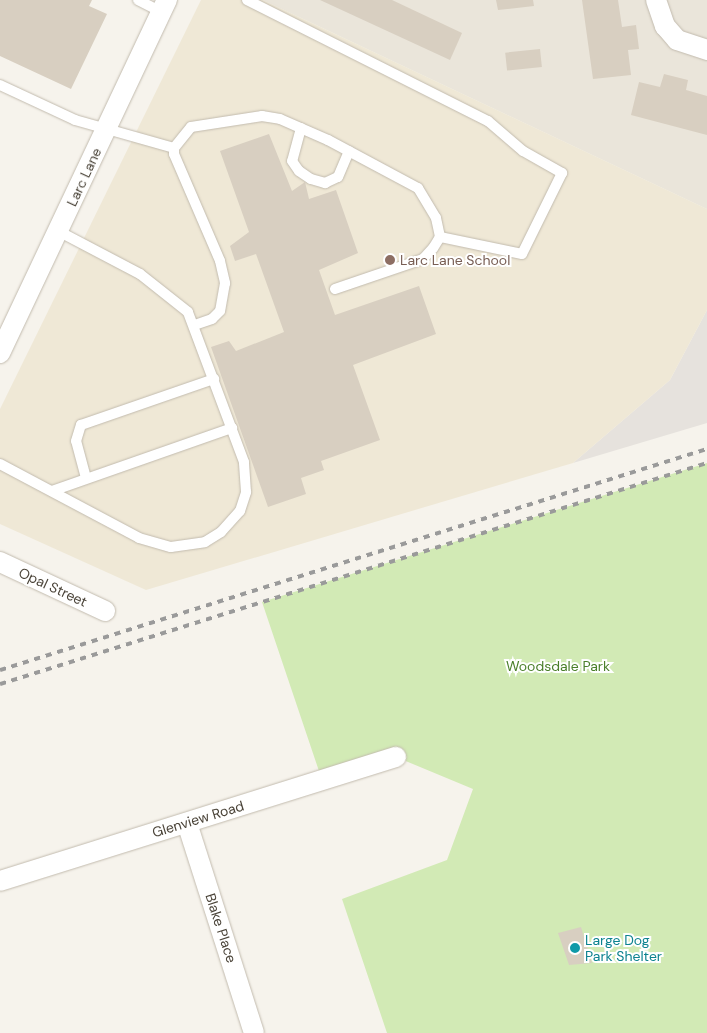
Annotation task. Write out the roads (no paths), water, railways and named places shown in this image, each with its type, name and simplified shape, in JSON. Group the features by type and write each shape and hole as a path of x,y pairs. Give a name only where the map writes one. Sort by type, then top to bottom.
{"street":[{"path":"656,0 665,26 677,40 707,50"},
{"name":"Larc Lane","path":"0,353 108,128 164,6"},
{"name":"Opal Street","path":"0,562 106,611"},
{"name":"Glenview Road","path":"0,881 396,757"},
{"name":"Blake Place","path":"187,823 254,1033"}],"lane":[{"path":"138,0 164,6"},
{"path":"247,0 488,121 524,151 562,173 522,254 440,237"},
{"path":"0,85 75,120 174,148"},
{"path":"174,148 191,127 236,119 262,116 300,128 349,151 418,188 427,198 440,237"},
{"path":"300,128 292,161 299,172 311,179 325,183 338,176 349,151"},
{"path":"174,148 220,261 225,283 220,311 212,319 195,326"},
{"path":"0,464 149,542 171,547 205,542 221,532 234,518 246,492 246,470 195,326 188,312 165,291 58,231"},
{"path":"335,289 423,259 440,237"},
{"path":"86,478 76,441 81,425 214,378"},
{"path":"52,491 232,428"}],"railway":[{"path":"0,670 707,449"},
{"path":"0,684 707,463"}],"place":[{"name":"Larc Lane School","path":"390,260"},
{"name":"Large Dog Park Shelter","path":"575,948"}],"park label":[{"name":"Woodsdale Park","path":"558,666"}]}
